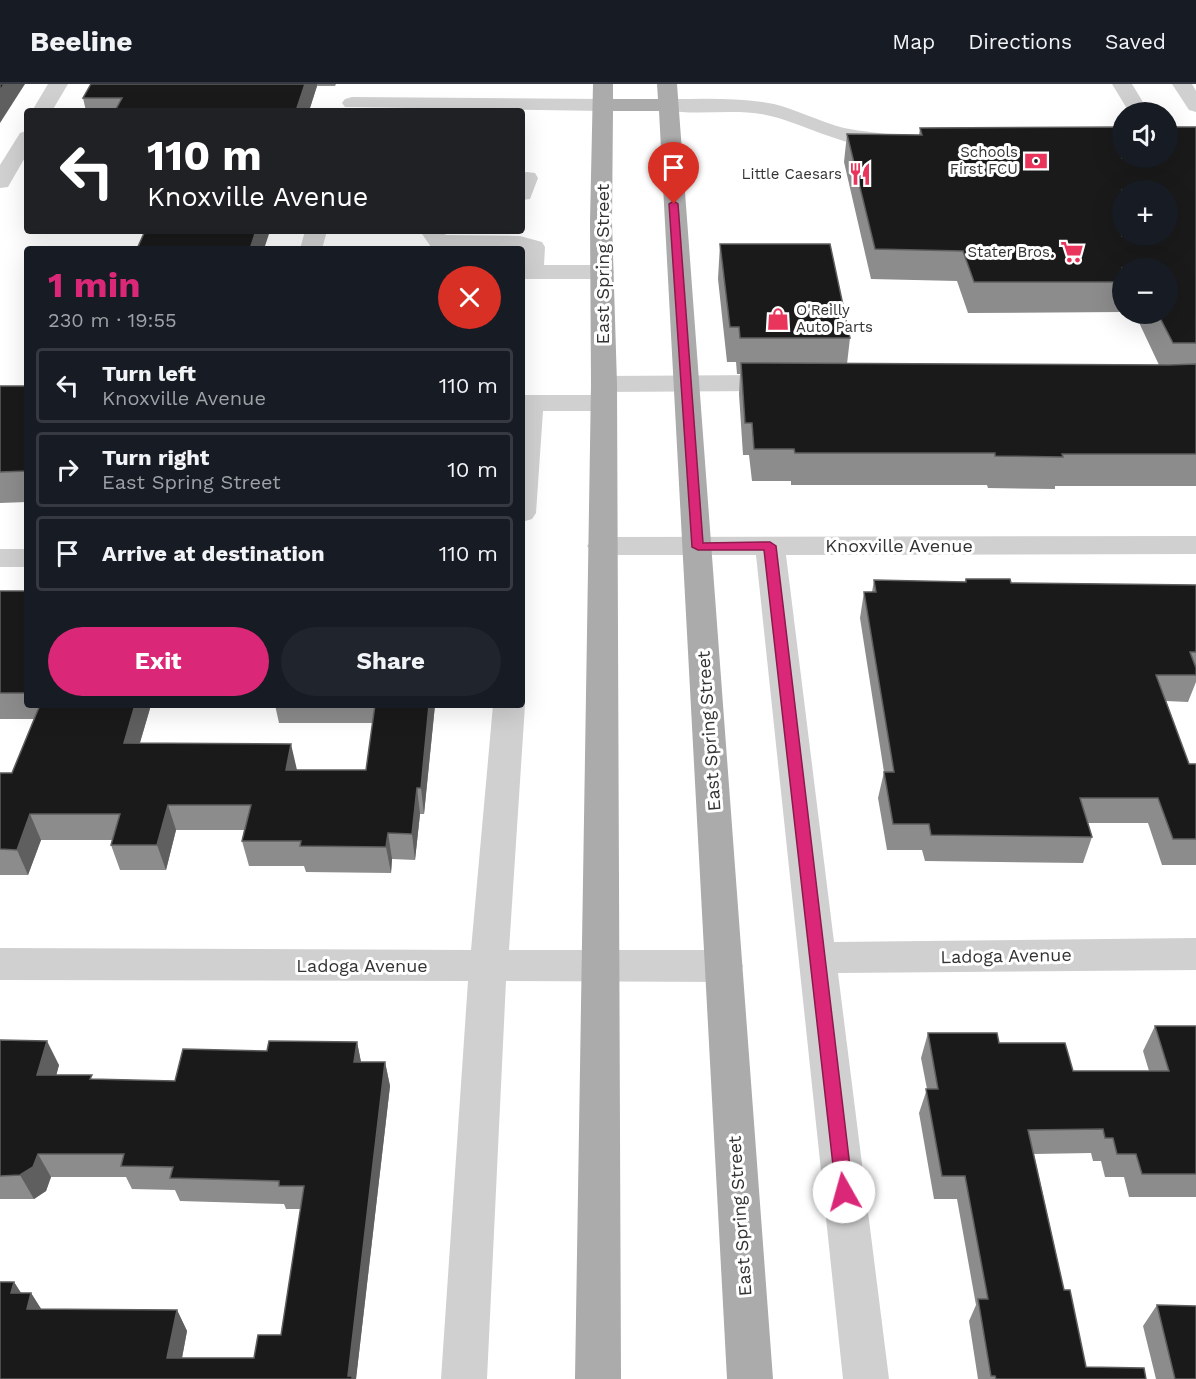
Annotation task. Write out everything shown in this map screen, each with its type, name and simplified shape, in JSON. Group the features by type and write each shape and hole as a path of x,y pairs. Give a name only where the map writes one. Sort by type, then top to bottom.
{"main road":[{"name":"East Spring Street","path":"598,1379 604,393 603,84"},
{"name":"East Spring Street","path":"667,84 750,1379"},
{"path":"603,105 668,105"}],"street":[{"path":"44,108 58,84"},
{"path":"1122,84 1133,102"},
{"path":"1182,84 1196,106"},
{"path":"353,99 603,105"},
{"path":"668,105 742,105 773,110 831,131 860,138 906,142"},
{"path":"0,182 24,142"},
{"path":"433,234 440,242 520,243 534,247 527,272 602,272"},
{"path":"525,430 526,403 686,383 804,383"},
{"name":"Knoxville Avenue","path":"602,546 1196,545"},
{"path":"770,546 866,1379"},
{"path":"0,558 24,558"},
{"path":"464,1379 488,967 495,907 509,708"},
{"name":"Ladoga Avenue","path":"817,958 1196,954"},
{"name":"Ladoga Avenue","path":"0,964 724,966"}],"building":[{"path":"91,84 305,84 297,108 117,108 122,98 83,98"},
{"name":"Stater Bros.","path":"1112,127 1112,168 1178,168 1178,127 1196,127 1196,343 1173,343 1163,324 1178,324 1178,258 1112,258 1112,282 974,282 963,251 875,249 847,134 922,135 920,128"},
{"path":"144,234 255,234 251,246 138,246"},
{"path":"720,244 830,244 850,338 740,338 739,327 730,327"},
{"path":"741,363 1196,364 1196,454 1062,454 1063,457 995,456 995,453 795,453 794,449 754,449 752,423 745,423"},
{"path":"0,386 24,386 24,471 0,472"},
{"path":"966,579 1010,579 1011,583 1196,585 1196,652 1190,652 1196,675 1156,675 1189,764 1196,764 1196,839 1173,839 1158,798 1080,798 1092,837 931,835 929,824 893,824 884,772 894,772 864,592 876,592 874,580 966,582"},
{"path":"0,591 24,591 24,693 0,693"},
{"path":"39,708 134,708 124,743 291,744 286,770 366,770 375,708 429,708 421,788 417,788 412,834 388,833 386,847 300,846 301,841 242,841 251,805 168,805 157,845 111,845 120,814 30,814 17,850 0,849 0,773 12,773"},
{"path":"1155,1026 1196,1026 1196,1174 1142,1174 1136,1154 1117,1154 1113,1138 1105,1138 1103,1129 1028,1130 1064,1290 1070,1290 1086,1367 1144,1368 1146,1379 996,1379 995,1376 991,1376 978,1299 988,1299 965,1176 942,1176 926,1089 938,1089 928,1033 997,1033 999,1043 1065,1043 1073,1071 1169,1071"},
{"path":"0,1040 47,1041 37,1075 92,1075 90,1079 175,1081 183,1049 267,1051 269,1041 357,1042 354,1062 385,1062 348,1376 352,1376 352,1379 0,1379 0,1282 14,1282 11,1293 31,1293 27,1309 177,1310 167,1358 254,1358 258,1335 281,1335 304,1186 279,1186 279,1181 170,1178 173,1167 121,1166 124,1154 38,1154 33,1167 20,1175 0,1176"},
{"path":"1157,1305 1196,1306 1196,1379 1175,1379"}],"place":[{"name":"Schools First FCU","path":"1036,161"},
{"name":"Little Caesars","path":"860,174"},
{"name":"Stater Bros.","path":"1072,252"},
{"name":"O'Reilly Auto Parts","path":"778,319"}],"route":[{"path":"674,204 698,547 770,546 772,580 844,1192"}]}
